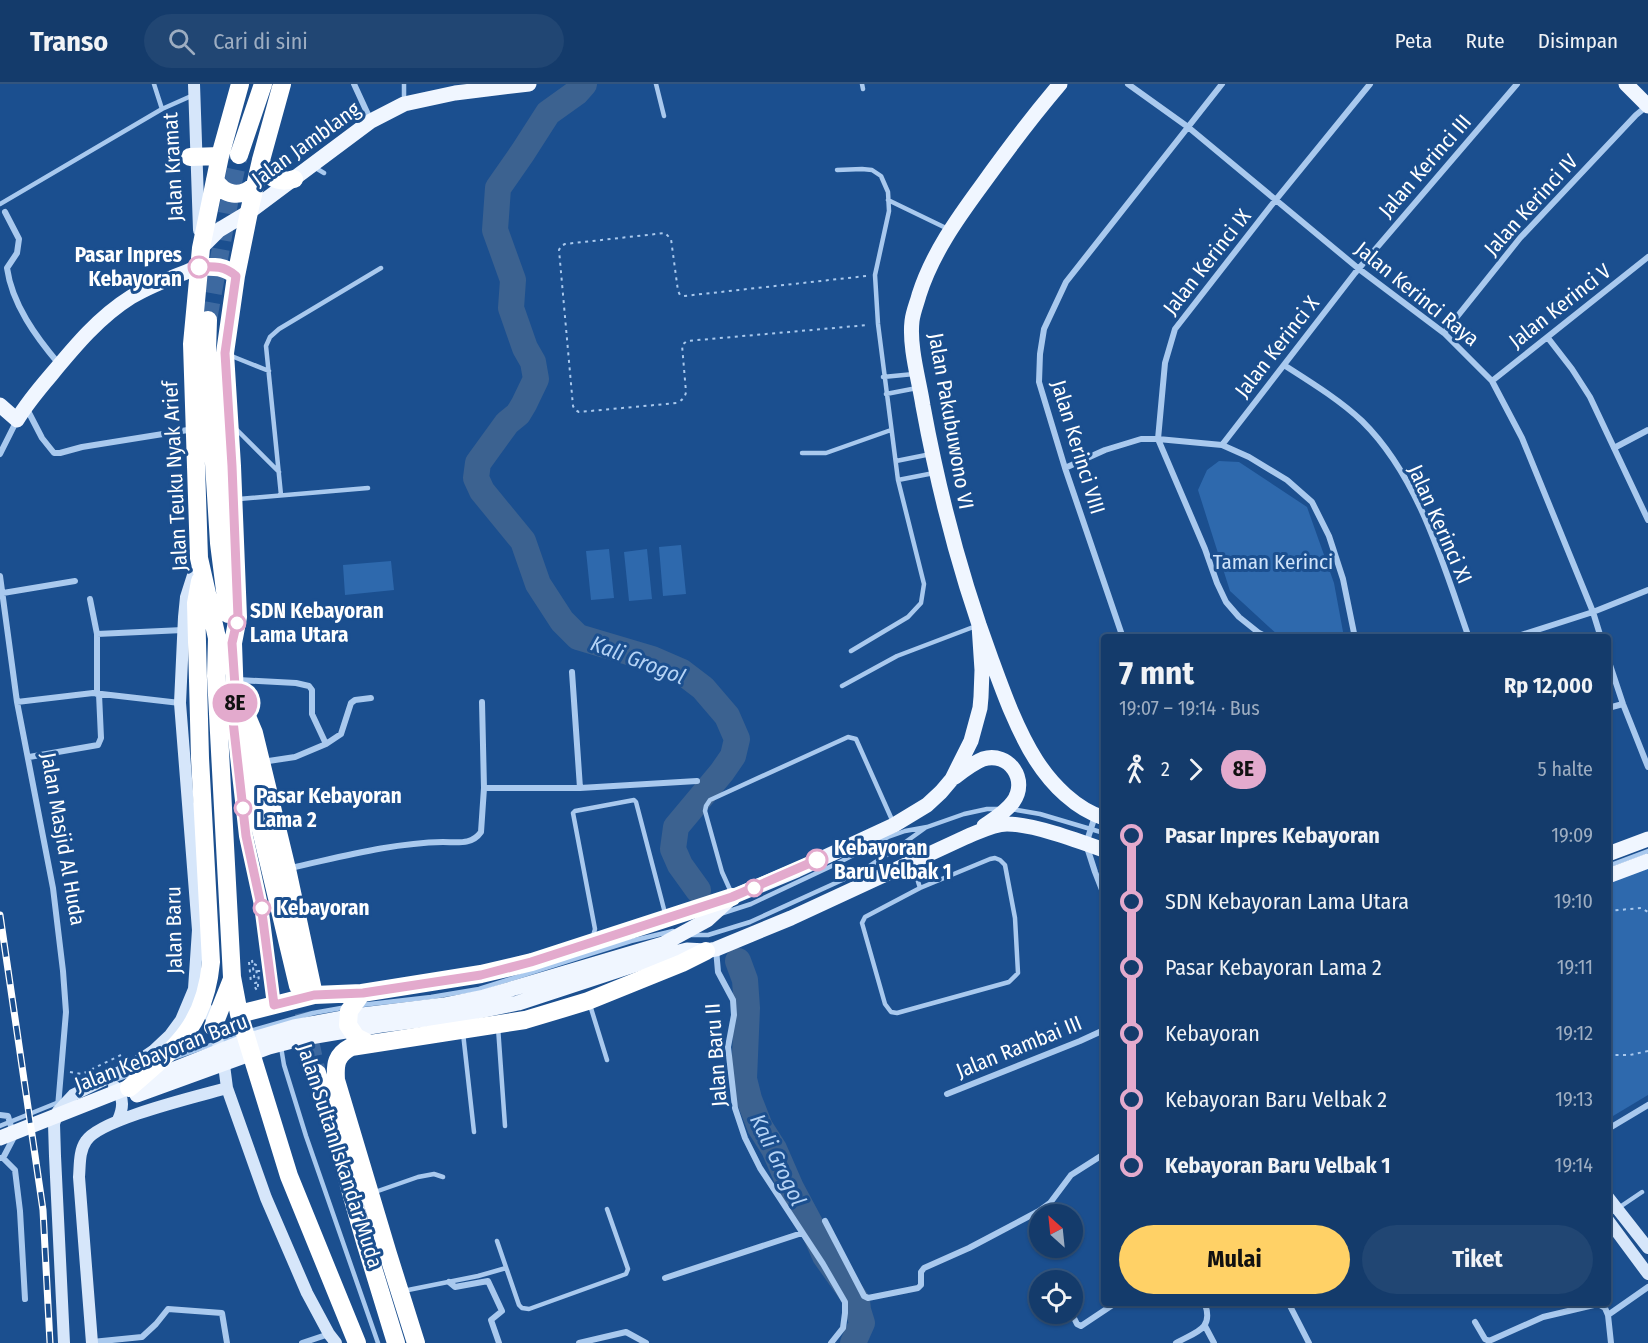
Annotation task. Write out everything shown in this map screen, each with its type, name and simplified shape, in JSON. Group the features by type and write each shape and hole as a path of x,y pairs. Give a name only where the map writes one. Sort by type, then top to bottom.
{"highway":[{"name":"Jalan Teuku Nyak Arief","path":"236,700 225,640 200,567 192,344 200,254 220,156 240,84"},
{"path":"239,155 263,84"},
{"name":"Jalan Teuku Nyak Arief","path":"282,84 254,186 236,276 225,353 238,617 225,640 216,676 232,977 247,1006 259,1081 289,1176 357,1343"},
{"path":"193,157 220,156"},
{"path":"261,160 270,176 282,181 294,179"},
{"path":"215,180 224,190 236,195 249,191 254,186"},
{"path":"200,254 236,276"},
{"path":"208,320 207,352 225,640"},
{"path":"129,1088 182,1040 198,1015 209,981 195,603 200,567"},
{"path":"236,700 246,714 254,733 287,869 314,995"},
{"path":"236,700 241,746 298,986"},
{"path":"247,1006 274,1005 314,995 363,993 481,975 592,942 668,926 732,897"},
{"path":"416,1343 339,1090 335,1068 343,1052 351,1047 525,1020 588,1001 711,950"},
{"path":"213,1027 232,977"},
{"path":"363,993 349,1011 348,1025 356,1037 370,1044"},
{"name":"Jalan Sultan Iskandar Muda","path":"317,1073 396,1343"}],"main road":[{"path":"194,84 193,157 200,254"},
{"name":"Jalan Jamblang","path":"249,212 294,179 318,169 371,121 404,104 454,88 528,84"},
{"name":"Jalan Pakubuwono VI","path":"979,625 957,555 936,472 912,342 912,320 922,285 932,262 951,230 1009,146 1060,84"},
{"path":"1626,84 1648,106"},
{"name":"Jalan Kramat","path":"189,90 193,157"},
{"path":"0,405 21,413 59,365 98,322 131,297 153,286 200,254 219,230 249,212"},
{"name":"Jalan Baru","path":"58,1111 73,1095 128,1068 153,1051 170,1035 181,1020 194,989 198,930 180,704 186,597 200,567"},
{"path":"979,625 1015,720 1037,763 1066,796 1100,817"},
{"name":"Jalan Kebayoran Baru","path":"1,1155 120,1101 269,1047 304,1038 460,1015 518,1003 663,944 707,920 732,897 894,825 927,805 941,792 952,779 971,741 980,708 982,670 979,625"},
{"path":"952,779 968,767 990,758 1003,759 1008,762 1019,779 1018,790 1013,802 996,818 966,837"},
{"path":"966,837 1007,824 1030,827 1101,849"},
{"name":"Jalan Kebayoran Baru","path":"0,1138 243,1042 294,1027 354,1016 444,1005 620,963 687,950 711,950 790,918 966,837"},
{"path":"1611,853 1648,838"},
{"path":"1611,874 1646,856"},
{"path":"194,989 207,1007 224,1065 228,1088 266,1198 307,1293 332,1339"},
{"path":"105,1080 117,1088 123,1102 123,1109 118,1120"},
{"path":"92,1342 80,1177 80,1156 86,1140 100,1129 118,1120 228,1088"},
{"path":"58,1111 54,1124 64,1343"},
{"path":"1611,1215 1648,1248"},
{"path":"1611,1215 1643,1257 1648,1274"}],"street":[{"path":"354,84 371,121"},
{"name":"Jalan Kerinci Raya","path":"1128,84 1188,127 1359,269 1444,333 1492,381 1522,438 1593,612 1600,634"},
{"name":"Jalan Kerinci VIII","path":"1122,634 1065,468 1039,382 1044,328 1066,282 1222,84"},
{"name":"Jalan Kerinci IX","path":"1261,634 1239,617 1226,602 1216,583 1158,439 1165,363 1175,329 1370,84"},
{"name":"Jalan Kerinci III","path":"1359,269 1517,84"},
{"name":"Jalan Kerinci IV","path":"1444,333 1520,238 1636,115 1648,106"},
{"path":"5,212 19,239 17,253 7,268 15,294 21,310 46,350 59,365"},
{"name":"Jalan Kerinci V","path":"1492,381 1648,257"},
{"name":"Jalan Kerinci X","path":"1222,445 1359,269"},
{"path":"1548,338 1590,397 1648,520"},
{"name":"Jalan Kerinci XI","path":"1284,364 1323,390 1361,420 1384,446 1410,488 1436,545 1468,634"},
{"path":"0,454 21,413 54,453 195,429"},
{"path":"1614,448 1648,430"},
{"path":"1065,468 1105,450 1141,439 1222,445 1249,457 1287,480 1312,502 1329,537 1343,579 1354,634"},
{"name":"Jalan Masjid Al Huda","path":"0,576 17,702 53,888 66,1011 58,1111"},
{"path":"3,593 75,581"},
{"path":"1524,634 1593,612 1648,590"},
{"path":"29,757 98,745 101,738 97,634 90,599"},
{"path":"97,634 183,630"},
{"path":"1611,668 1648,767"},
{"path":"573,672 580,789"},
{"path":"234,680 296,683 309,686 312,690 312,714 326,744"},
{"path":"17,702 93,693 180,704"},
{"path":"261,762 295,757 326,744 341,734 351,703 355,700 371,698"},
{"path":"287,869 381,849 429,843 470,842 477,838 481,832 484,788 482,702"},
{"path":"1611,707 1623,704"},
{"path":"484,788 580,789 698,782"},
{"path":"1100,817 1086,844 1101,887"},
{"name":"Jalan Baru II","path":"711,950 718,972 733,1000 734,1015 728,1047 735,1108 745,1138 760,1168 845,1302 843,1328 831,1343"},
{"name":"Jalan Rambai III","path":"947,1094 1101,1031"},
{"path":"1611,1128 1648,1105"},
{"path":"0,1115 8,1116 14,1137 1,1155 15,1170 26,1299"},
{"path":"825,1221 864,1296 868,1298 918,1287 921,1285 921,1272 924,1268 969,1248 1039,1211 1050,1203 1071,1175 1101,1156"},
{"path":"665,1278 802,1233"},
{"path":"449,1282 455,1287 488,1281 502,1311 491,1320 499,1343"},
{"path":"1608,1315 1648,1287"},
{"path":"1077,1324 1081,1326 1111,1306"},
{"path":"1176,1343 1205,1326 1208,1320 1206,1306"},
{"path":"1290,1306 1309,1343"},
{"path":"1475,1322 1485,1339 1489,1341 1544,1317 1590,1306"},
{"path":"1602,1306 1608,1315 1611,1343"},
{"path":"92,1342 142,1337 168,1309 222,1313 227,1343"},
{"path":"1205,1326 1214,1343"},
{"path":"579,1343 626,1332 646,1343"},
{"path":"302,1343 332,1339"}],"lane":[{"path":"154,84 162,109"},
{"path":"404,84 404,104"},
{"path":"656,84 664,116"},
{"path":"0,204 162,109 189,90"},
{"path":"837,170 872,170 881,176 888,192 889,211 875,274 878,324 898,480 924,584 921,603 908,617 851,651"},
{"path":"888,200 951,230"},
{"path":"281,495 266,346 270,337 279,329 381,268"},
{"path":"225,353 269,371"},
{"path":"884,377 919,380"},
{"path":"886,394 919,380"},
{"path":"230,423 279,472"},
{"path":"802,453 826,453 891,430"},
{"path":"896,461 932,453"},
{"path":"898,480 936,472"},
{"path":"233,499 368,488"},
{"path":"842,686 897,656 979,625"},
{"path":"225,640 220,665 233,875"},
{"path":"236,700 232,712 236,753"},
{"path":"732,897 722,872 705,806 710,800 848,737 856,739 894,825"},
{"name":"Jalan Sultan Iskandar Muda","path":"238,765 246,836 261,905 284,1065 378,1343"},
{"path":"592,942 595,929 574,811 634,800 636,802 668,926"},
{"path":"0,1126 231,1037 285,1020 313,1012 431,997 479,988 631,941 668,926 694,922 738,909 838,863 888,837 964,814 1003,808 1040,814 1101,832"},
{"path":"668,926 698,936 750,922 862,871 927,827"},
{"path":"1611,865 1646,856"},
{"path":"990,859 1000,860 1005,865 1015,918 1019,970 1014,978 1009,982 897,1013 886,1008 862,924 865,917 920,888 990,859"},
{"path":"912,862 920,888"},
{"path":"588,1001 607,1060"},
{"path":"247,1006 260,1056"},
{"path":"497,1025 505,1126"},
{"path":"462,1030 474,1132"},
{"path":"370,1195 418,1177 434,1174 443,1177"},
{"path":"1611,1215 1642,1192"},
{"path":"496,1241 519,1305 529,1309 626,1274 628,1269 607,1209"},
{"path":"399,1292 506,1268"},
{"path":"346,1299 363,1343"}],"path":[{"path":"875,274 684,296 678,291 671,239 665,233 565,244 559,250 573,406 579,412 677,403 682,400 686,392 682,345 687,341 878,324"},
{"path":"1611,911 1641,908 1648,912"},
{"path":"251,961 255,983 259,982 258,971"},
{"path":"251,961 256,965 258,986 254,986 259,991"},
{"path":"247,1006 253,990 251,961"},
{"path":"1611,1055 1630,1055 1648,1051"}],"green space":[{"name":"Taman Kerinci","path":"1219,461 1239,462 1307,507 1334,583 1343,634 1277,634 1230,591 1198,490 1207,470"},
{"path":"681,545 686,594 663,596 659,547"},
{"path":"609,549 614,598 591,600 586,551"},
{"path":"647,549 652,599 629,601 624,552"},
{"path":"391,561 394,590 345,595 343,565"},
{"path":"1648,864 1648,1095 1611,1117 1611,879"}],"waterway":[{"name":"Kali Grogol","path":"584,84 576,93 548,113 498,188 495,230 513,280 511,308 525,348 533,362 536,379 518,414 507,423 478,463 476,478 482,491 523,541 538,584 562,621 578,637 652,659 682,672 703,688 727,716 737,739 733,756 676,827 673,849 680,865 698,890"},
{"name":"Kali Grogol","path":"738,961 745,980 747,1008 744,1079 749,1099 760,1127 774,1149 825,1256 857,1301 862,1323 853,1343"}],"tunnel":[{"path":"208,320 239,155"},
{"path":"298,986 317,1073"}],"railway":[{"path":"0,915 43,1210 50,1343"}],"bus line":[{"name":"8E","path":"199,267 226,268 236,276 225,353 238,617 232,643 236,700 232,712 246,836 261,905 274,1005 314,995 363,993 481,975 531,962 732,897 817,860"}],"place":[{"name":"Pasar Inpres Kebayoran","path":"199,267"},
{"name":"SDN Kebayoran Lama Utara","path":"237,623"},
{"name":"Pasar Kebayoran Lama 2","path":"243,808"},
{"name":"Kebayoran Baru Velbak 1","path":"817,860"},
{"name":"Kebayoran","path":"262,908"}]}
